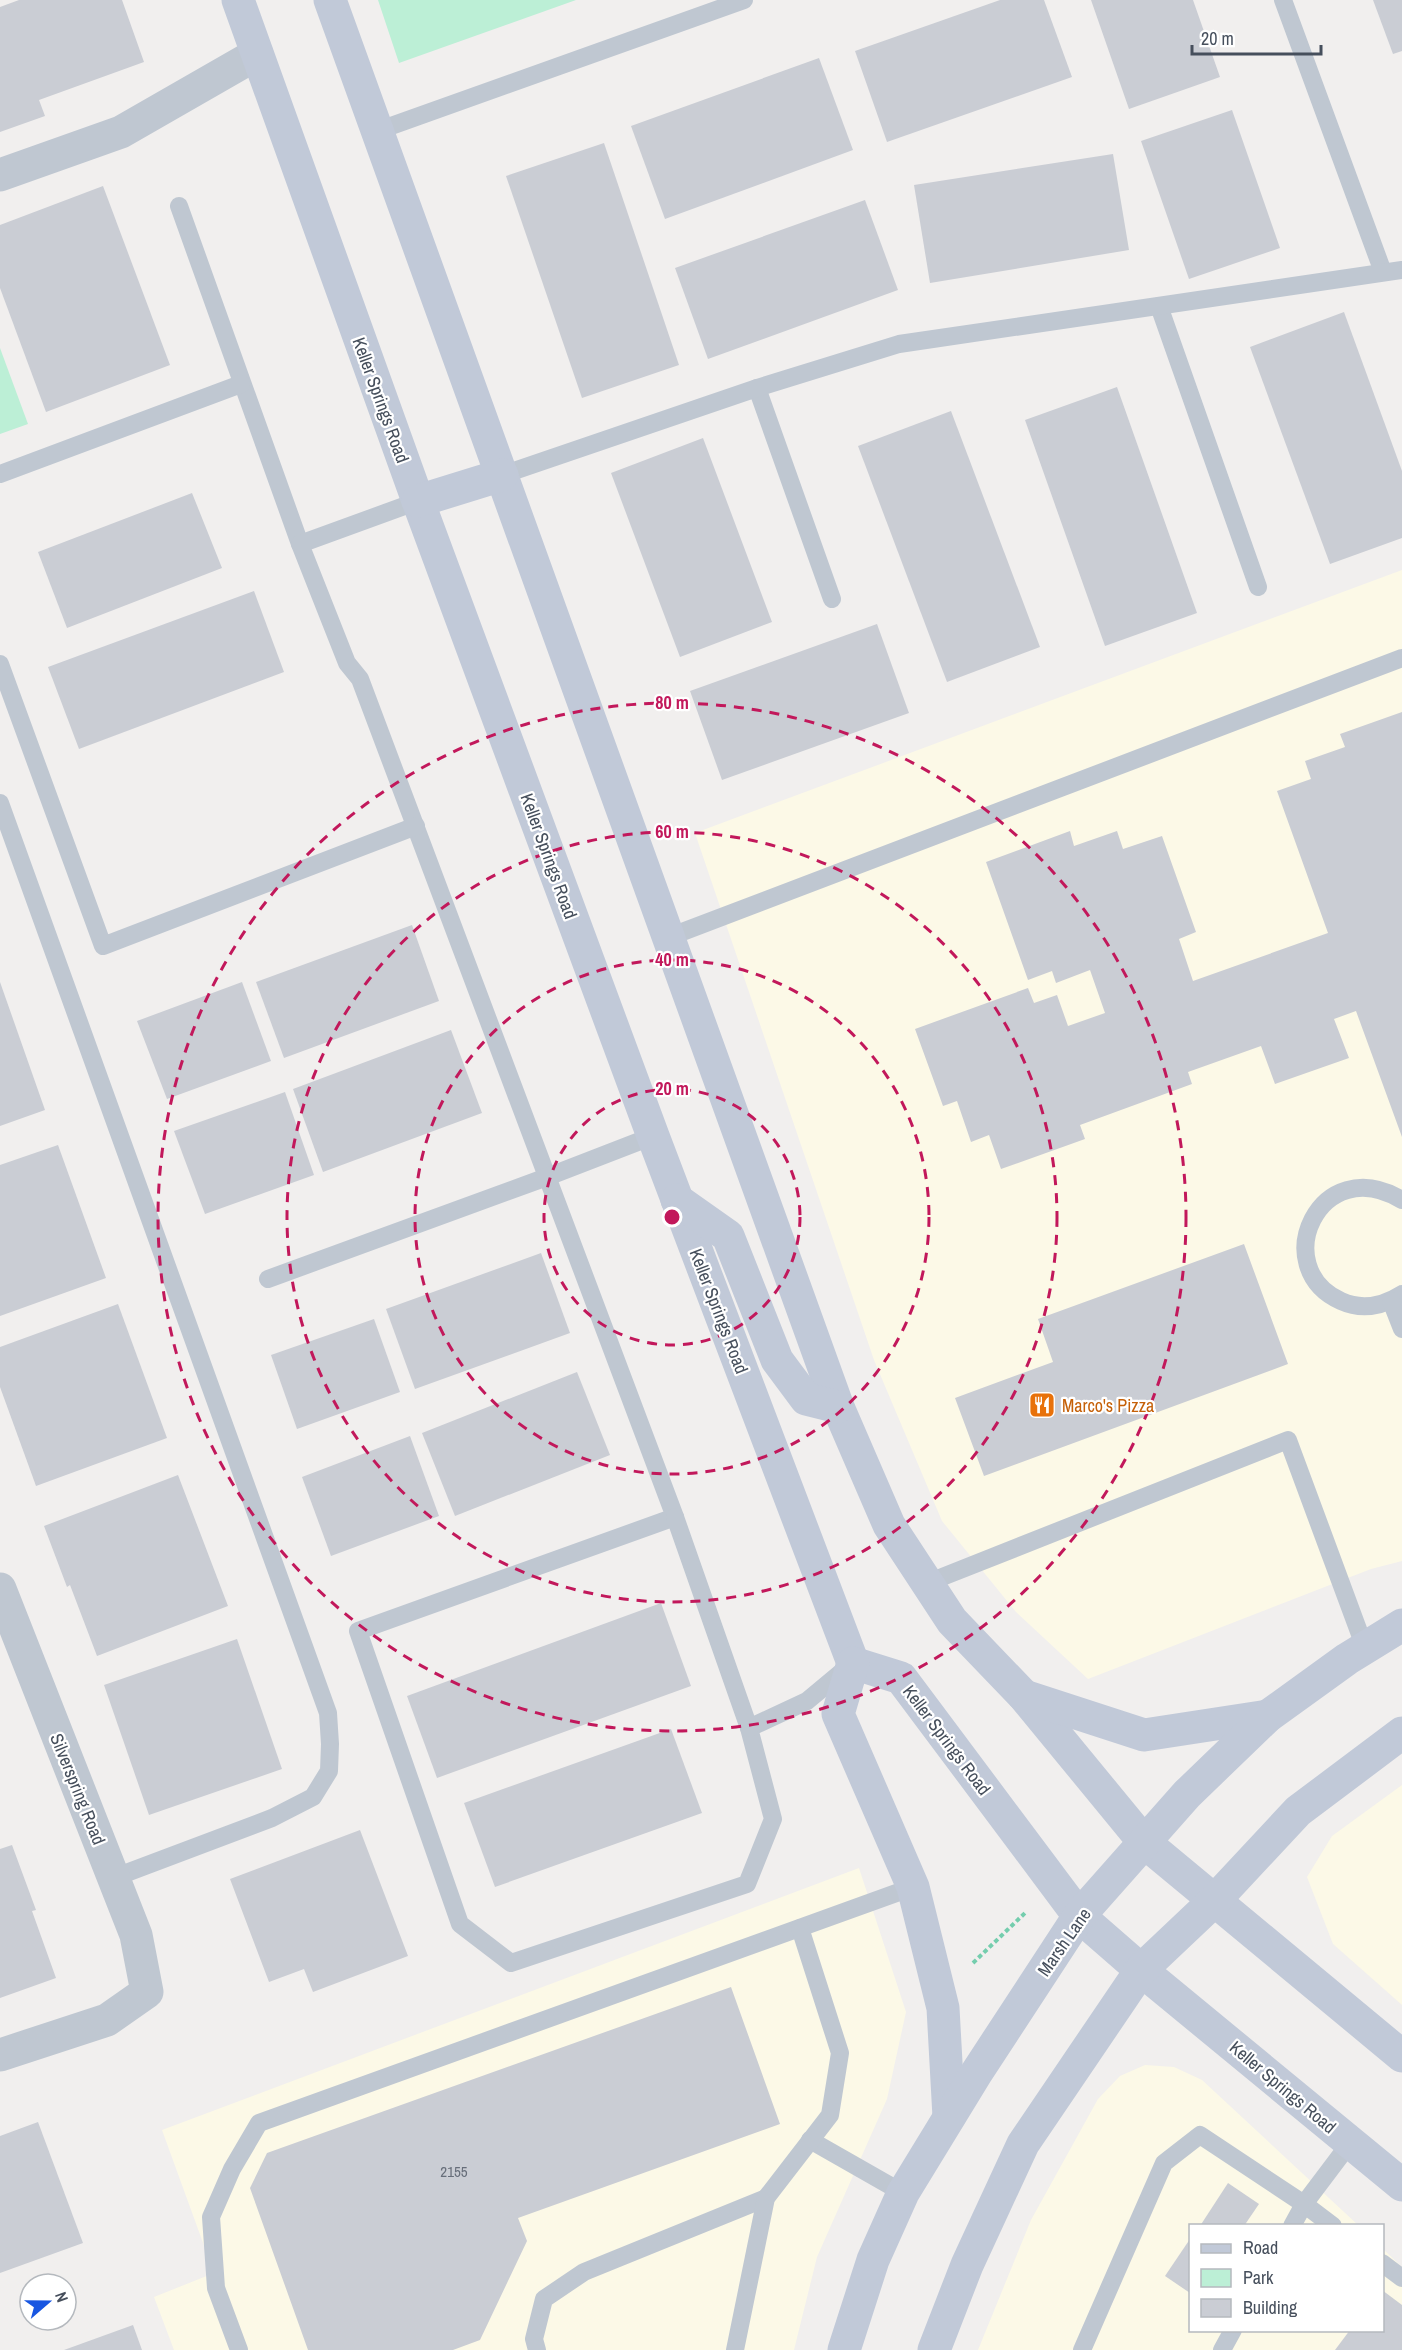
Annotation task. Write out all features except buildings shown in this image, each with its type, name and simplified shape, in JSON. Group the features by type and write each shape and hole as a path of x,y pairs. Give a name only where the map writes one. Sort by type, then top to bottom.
{"main road":[{"name":"Keller Springs Road","path":"238,0 418,501 653,1136 853,1663 901,1678 1079,1916 1141,1970 1402,2185"},
{"path":"330,0 838,1407 889,1525 952,1621 1024,1696 1144,1842 1402,2056"},
{"path":"418,501 502,475"},
{"path":"677,1200 728,1236 777,1360 806,1399 838,1407"},
{"name":"Marsh Lane","path":"844,2350 873,2260 903,2193 949,2117 1079,1916 1187,1794 1268,1716 1402,1625"},
{"path":"853,1663 838,1714 912,1887 944,2008 949,2117"},
{"path":"1024,1696 1144,1736 1268,1716"},
{"path":"934,2350 967,2265 1023,2144 1141,1970 1215,1900 1298,1811 1402,1733"}],"street":[{"path":"0,176 121,132 257,54"},
{"name":"Silverspring Road","path":"0,1589 136,1935 147,1992 107,2020 0,2055"}],"lane":[{"path":"377,131 744,0"},
{"path":"1283,0 1383,272"},
{"path":"179,206 300,544 347,663 360,678 675,1517 749,1728 773,1819 747,1884 511,1963 460,1924 358,1631 675,1517"},
{"path":"502,475 757,388 899,344 1402,270"},
{"path":"1159,306 1258,587"},
{"path":"0,474 241,384"},
{"path":"757,388 832,599"},
{"path":"300,544 418,501"},
{"path":"669,937 1402,658"},
{"path":"0,664 103,946 416,826"},
{"path":"0,803 328,1713 330,1744 328,1771 313,1797 272,1818 113,1878"},
{"path":"268,1279 653,1136"},
{"path":"1402,1200 1387,1191 1368,1187 1349,1189 1340,1193 1317,1211 1308,1228 1305,1247 1309,1267 1318,1284 1334,1298 1352,1306 1372,1307 1396,1298 1402,1329"},
{"path":"927,1583 1288,1440 1365,1648"},
{"path":"749,1728 807,1701 853,1663"},
{"path":"239,2350 216,2288 211,2217 232,2169 259,2123 912,1887"},
{"path":"735,2350 766,2198 830,2115 840,2053 800,1928"},
{"path":"1082,2350 1164,2163 1200,2135 1330,2224"},
{"path":"810,2140 903,2193"},
{"path":"1293,2224 1304,2204 1350,2143"},
{"path":"537,2350 534,2339 544,2299 585,2272 766,2198"},
{"path":"1384,2264 1402,2278"},
{"path":"1222,2350 1232,2332"}],"path":[{"path":"970,1966 1034,1905"}],"shaded area":[{"path":"1402,570 1402,1561 1371,1569 1088,1679 1016,1612 942,1521 874,1360 695,833"},
{"path":"1402,1785 1402,2005 1333,1944 1307,1877 1332,1836"},
{"path":"859,1868 906,2012 887,2099 817,2257 794,2350 174,2350 154,2297 214,2273 162,2130"},
{"path":"1145,2065 1174,2067 1202,2080 1357,2224 1189,2224 1189,2332 1384,2332 1384,2250 1402,2267 1402,2350 978,2350 1031,2220 1098,2099 1120,2076"}],"green space":[{"path":"378,0 576,0 399,63"},
{"path":"0,348 28,424 0,434"}],"place":[{"name":"Marco's Pizza","path":"1042,1405"}]}
